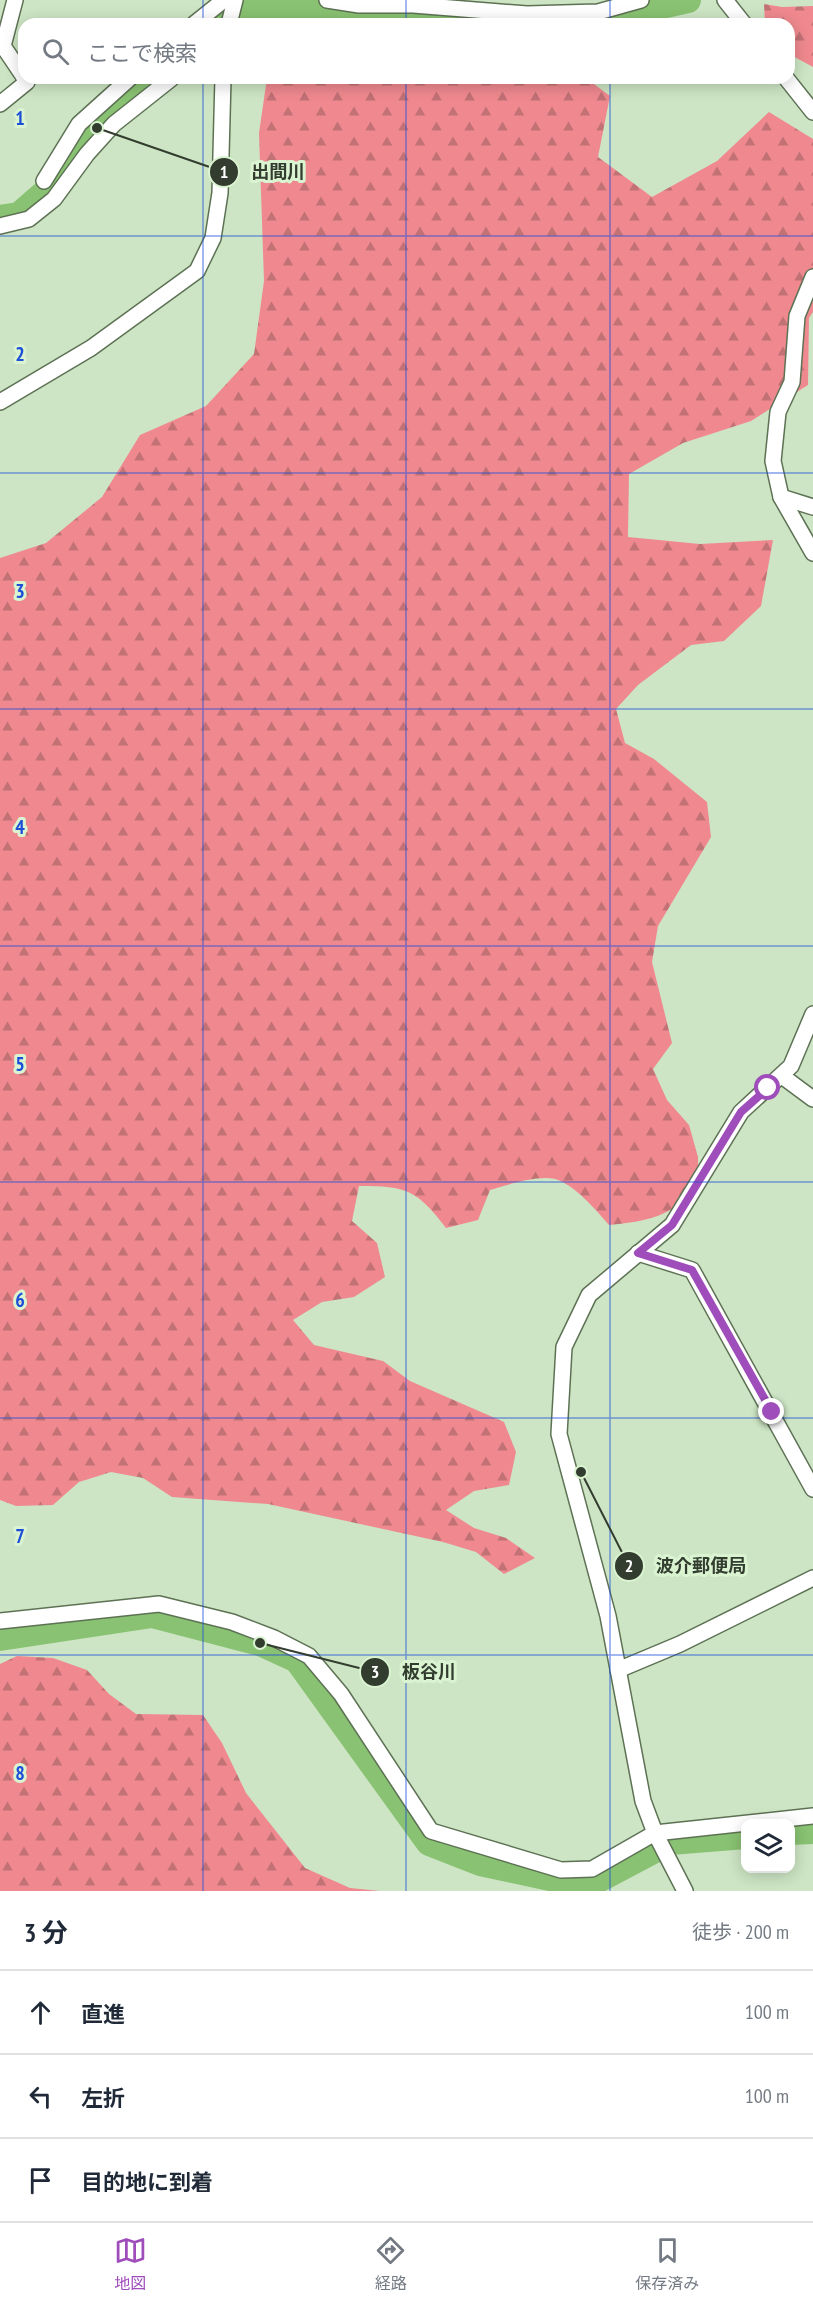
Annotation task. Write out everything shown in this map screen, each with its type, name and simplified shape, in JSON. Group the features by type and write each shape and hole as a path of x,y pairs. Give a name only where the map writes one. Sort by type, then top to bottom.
{"street":[{"path":"15,0 3,46 18,69"},
{"path":"202,18 224,0"},
{"path":"230,18 235,0"},
{"path":"327,0 359,5 413,5 527,14 598,12 641,0"},
{"path":"725,0 739,18"},
{"path":"0,105 25,84"},
{"path":"44,181 79,124 123,84"},
{"path":"0,226 29,219 54,199 87,154 114,124 164,84"},
{"path":"0,402 91,348 197,271 213,238 220,193 223,84"},
{"path":"791,84 813,112"},
{"path":"813,276 797,316 792,382 778,412 773,461 781,497 813,554"},
{"path":"781,497 813,507"},
{"path":"686,1891 657,1836 643,1801 608,1616 559,1434 564,1347 589,1294 672,1225 741,1112 782,1076 790,1066 813,1014"},
{"path":"782,1076 813,1099"},
{"path":"638,1253 692,1270 813,1489"},
{"path":"618,1670 680,1644 813,1578"},
{"path":"0,1621 159,1604 232,1622 274,1638 309,1656 341,1694 431,1831 561,1870 592,1869 657,1836 813,1816"}],"green space":[{"path":"309,2 337,18 298,18"},
{"path":"764,4 782,7 813,6 813,67 795,57 795,18 765,18"},
{"path":"266,84 594,84 610,96 598,157 652,197 717,161 769,112 813,139 813,312 809,318 808,385 751,421 683,443 629,474 628,537 700,544 773,540 761,606 724,641 691,645 638,685 616,709 625,743 654,759 707,802 711,837 658,926 652,962 672,1043 653,1069 667,1100 689,1125 698,1157 698,1190 667,1212 657,1216 636,1222 609,1225 585,1199 563,1182 548,1178 531,1179 490,1190 478,1220 446,1228 427,1205 410,1193 389,1187 359,1186 352,1221 377,1243 385,1277 354,1297 322,1302 293,1320 314,1345 383,1361 410,1381 504,1422 516,1452 509,1485 474,1491 446,1510 474,1528 506,1538 535,1558 504,1574 476,1552 443,1542 268,1504 172,1497 143,1478 111,1472 79,1482 53,1505 16,1506 0,1500 0,558 46,543 102,497 140,435 206,406 254,354 264,281 259,133"},
{"path":"17,1656 53,1658 87,1670 109,1694 136,1714 203,1715 222,1743 246,1793 305,1868 350,1888 380,1891 0,1891 0,1664"}],"waterway":[{"path":"608,18 688,0"},
{"path":"225,18 241,9 292,7 374,18"},
{"path":"0,218 19,215 58,181 97,128 145,84"},
{"path":"0,1638 152,1615 260,1643 297,1660 429,1843 480,1863 587,1886 670,1842 741,1836"},
{"path":"795,1832 813,1831"}],"place":[{"name":"出間川","path":"97,128"},
{"name":"波介郵便局","path":"581,1472"},
{"name":"板谷川","path":"260,1643"}],"route":[{"path":"768,1088 741,1112 672,1225 638,1253 692,1270 772,1412"}]}
